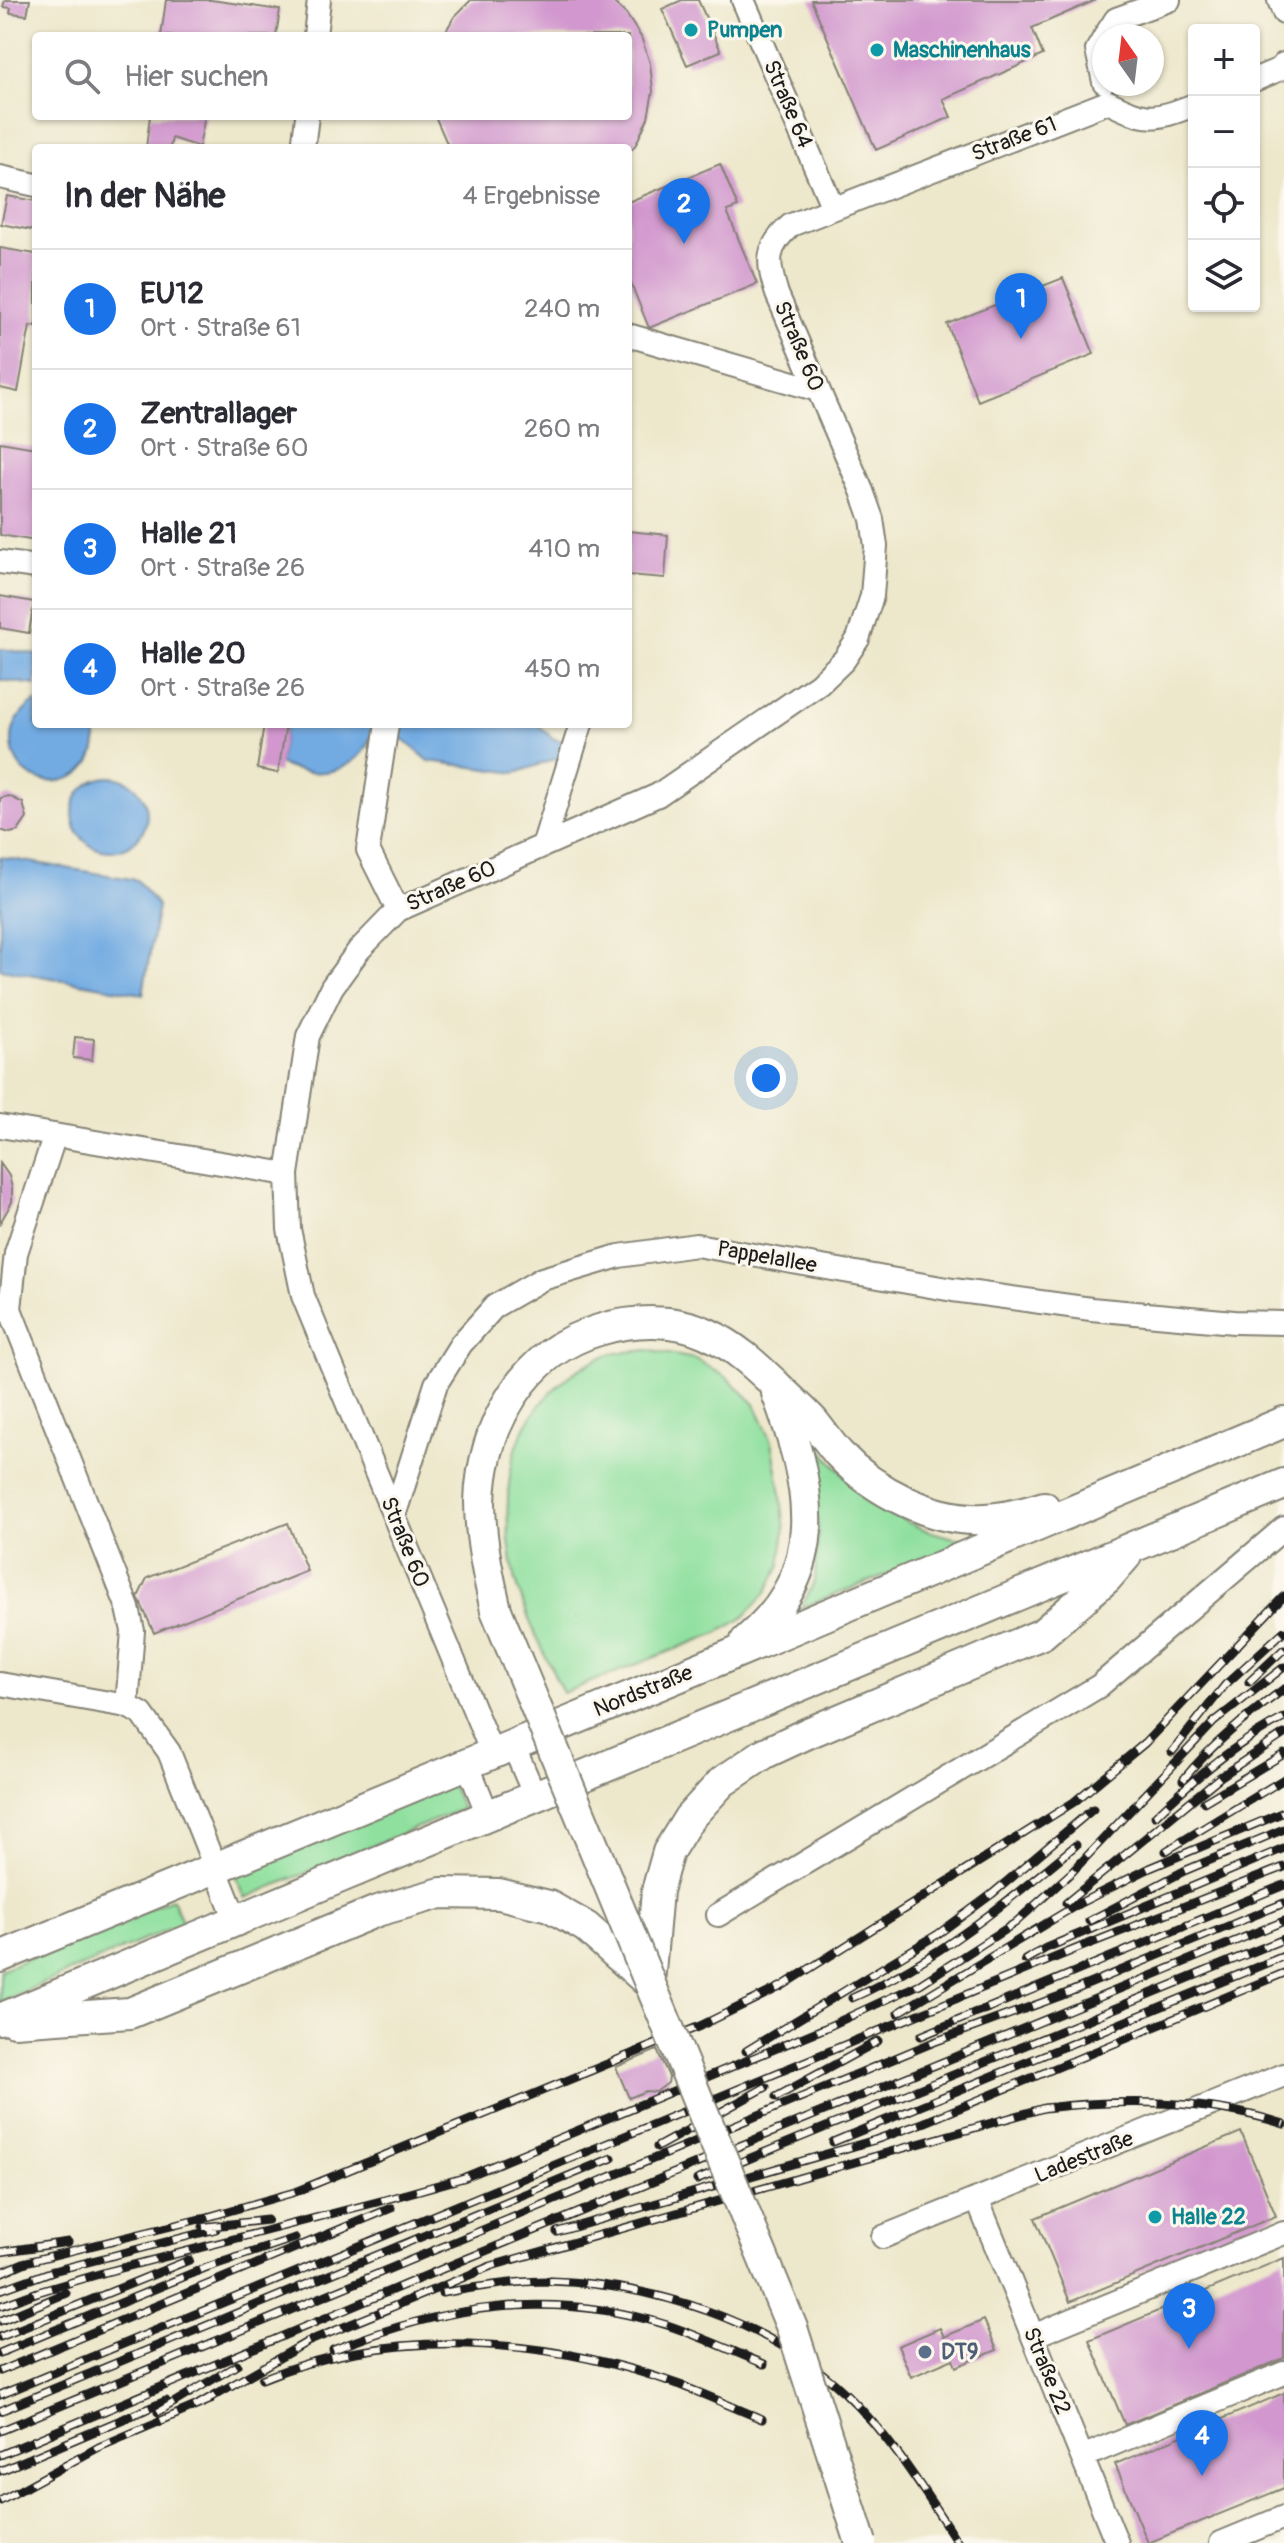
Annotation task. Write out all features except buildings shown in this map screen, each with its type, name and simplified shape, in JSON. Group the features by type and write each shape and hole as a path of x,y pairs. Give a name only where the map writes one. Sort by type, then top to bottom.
{"street":[{"path":"315,32 319,0"},
{"name":"Straße 64","path":"743,0 833,208"},
{"path":"1113,24 1116,19 1169,0"},
{"path":"1279,0 1284,13"},
{"path":"1260,77 1280,69 1284,64"},
{"name":"Straße 61","path":"833,208 1092,95"},
{"path":"1114,96 1141,118 1167,116 1188,107"},
{"path":"304,144 306,120"},
{"path":"0,177 32,184"},
{"name":"Straße 60","path":"491,1754 303,1296 289,1229 287,1174 308,1036 332,987 359,950 398,910 658,795 819,684 844,660 858,639 872,596 876,546 872,519 770,273 770,254 776,238 791,225 833,208"},
{"path":"632,336 818,390"},
{"path":"0,562 32,566"},
{"path":"386,728 368,850 398,910"},
{"path":"543,846 580,728"},
{"path":"0,1126 287,1174"},
{"path":"55,1135 16,1253 10,1309 128,1608 133,1631 127,1706"},
{"name":"Pappelallee","path":"394,1516 436,1384 461,1344 495,1306 542,1279 619,1256 696,1245 953,1290 1060,1305 1234,1322 1284,1323"},
{"path":"861,2543 792,2328 496,1610 488,1573 480,1501 490,1441 507,1402 526,1375 555,1349 589,1332 623,1323 666,1324 703,1331 734,1347 814,1423 840,1455 878,1488 930,1512 982,1520 1016,1515 1159,1474"},
{"path":"726,1657 762,1627 783,1604 796,1580 804,1554 807,1529 803,1486 790,1428 774,1383"},
{"name":"Nordstraße","path":"0,1957 1284,1422"},
{"path":"0,2020 1284,1484"},
{"path":"718,1915 1099,1686 1284,1528"},
{"path":"649,1983 657,1891 668,1852 689,1818 722,1782 765,1753 1042,1634 1107,1578 1134,1547"},
{"path":"0,1684 127,1706 142,1714 169,1752 236,1920"},
{"path":"491,1754 535,1796"},
{"path":"488,1815 491,1754"},
{"path":"0,2020 130,2013 377,1911 441,1893 499,1894 549,1906 586,1927 649,1983"},
{"name":"Ladestraße","path":"883,2237 1284,2075"},
{"name":"Straße 22","path":"977,2199 1117,2543"},
{"path":"1033,2336 1284,2233"},
{"path":"1082,2457 1284,2373"},
{"path":"1221,2543 1284,2517"}],"green space":[{"path":"647,1350 695,1359 728,1378 755,1404 772,1441 780,1488 785,1530 780,1566 766,1593 743,1618 717,1633 563,1693 530,1622 516,1580 508,1522 512,1464 531,1417 564,1381 605,1356"},
{"path":"802,1427 838,1469 875,1503 918,1527 973,1541 801,1608 815,1581 818,1527"},
{"path":"450,1782 462,1809 245,1898 235,1873"},
{"path":"172,1899 183,1923 0,2002 0,1970"}],"water":[{"path":"0,649 32,653 32,684 0,680"},
{"path":"32,704 32,728 94,728 96,746 89,764 77,775 61,781 44,781 29,774 17,762 12,743 15,724"},
{"path":"285,728 374,728 362,753 339,769 310,772 279,764"},
{"path":"399,728 542,728 554,739 568,742 564,762 555,759 516,773 429,761 398,735"},
{"path":"110,777 124,780 136,788 144,800 147,814 144,828 136,840 124,848 110,851 96,848 84,840 76,828 73,814 76,800 84,788 96,780"},
{"path":"0,857 137,880 158,906 143,994 0,969"}],"railway":[{"path":"0,2273 26,2262 295,2192 700,2026 782,1986 1074,1802 1145,1743 1284,1596"},
{"path":"1172,1752 1225,1685 1284,1631"},
{"path":"1249,1682 1284,1649"},
{"path":"0,2306 106,2272 463,2178 825,2028 920,1984 1015,1923 1072,1872 1214,1722 1284,1667"},
{"path":"1183,1780 1230,1731 1284,1689"},
{"path":"1155,1816 1216,1762 1284,1718"},
{"path":"1066,1903 1220,1777 1284,1734"},
{"path":"1204,1802 1284,1754"},
{"path":"1166,1851 1284,1779"},
{"path":"746,2051 938,1934 992,1894 1093,1809"},
{"path":"898,2013 1080,1903 1150,1868 1284,1812"},
{"path":"1089,1921 1184,1871 1284,1829"},
{"path":"852,1998 941,1949 997,1909 1076,1845"},
{"path":"1025,1960 1046,1948 1284,1848"},
{"path":"0,2395 1076,1949 1284,1867"},
{"path":"921,2036 1284,1885"},
{"path":"0,2431 934,2042 1060,1996 1284,1903"},
{"path":"0,2455 1284,1921"},
{"path":"697,2180 1284,1939"},
{"path":"833,2142 1284,1956"},
{"path":"557,2232 875,2140 923,2123 1284,1973"},
{"path":"776,2097 878,2041"},
{"path":"657,2147 766,2087"},
{"path":"380,2312 491,2266 1044,2108 1105,2103 1165,2103 1225,2110 1284,2124"},
{"path":"0,2411 612,2158"},
{"path":"0,2371 391,2208"},
{"path":"203,2227 267,2220"},
{"path":"0,2290 53,2271 216,2229"},
{"path":"0,2353 205,2268 295,2238"},
{"path":"0,2252 68,2242"},
{"path":"0,2337 189,2260"},
{"path":"442,2293 523,2282 589,2284 669,2299 746,2327 815,2368 862,2410 906,2465 958,2543"},
{"path":"0,2321 66,2293"},
{"path":"333,2350 415,2322 498,2307 540,2305 582,2307 667,2325 764,2364"},
{"path":"199,2404 307,2342 388,2309"},
{"path":"262,2379 312,2362 363,2351 416,2345 469,2344 522,2348 627,2368 688,2388 762,2419"},
{"path":"158,2412 237,2365"},
{"path":"0,2501 99,2447 210,2400"},
{"path":"0,2471 166,2401"}],"place":[{"name":"Pumpen","path":"691,30"},
{"name":"Maschinenhaus","path":"877,50"},
{"name":"Zentrallager","path":"684,244"},
{"name":"EU12","path":"1021,339"},
{"name":"Halle 22","path":"1155,2217"},
{"name":"Halle 21","path":"1189,2349"},
{"name":"DT9","path":"925,2352"},
{"name":"Halle 20","path":"1202,2476"}]}
